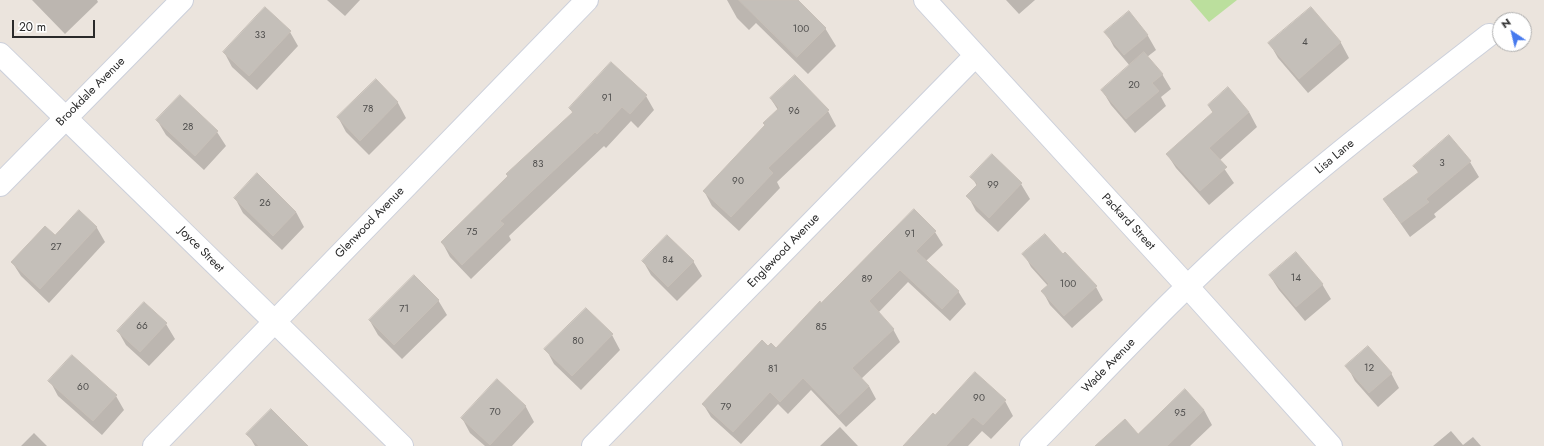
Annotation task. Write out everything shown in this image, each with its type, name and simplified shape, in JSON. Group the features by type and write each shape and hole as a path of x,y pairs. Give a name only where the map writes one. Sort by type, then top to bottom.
{"street":[{"name":"Brookdale Avenue","path":"0,185 182,0"},
{"name":"Glenwood Avenue","path":"154,446 587,0"},
{"name":"Packard Street","path":"925,0 1187,286 1331,446"},
{"name":"Lisa Lane","path":"1187,286 1249,229 1377,122 1489,35"},
{"name":"Joyce Street","path":"0,54 402,446"},
{"name":"Englewood Avenue","path":"593,446 975,56"},
{"name":"Wade Avenue","path":"1032,446 1187,286"}],"green space":[{"path":"1190,0 1237,0 1209,22"}],"building":[{"path":"739,0 798,0 826,28 797,57"},
{"path":"265,7 291,31 249,76 223,52"},
{"path":"1311,7 1341,42 1299,79 1268,43"},
{"path":"1129,11 1148,35 1124,55 1104,32"},
{"path":"1144,52 1163,74 1152,83 1159,91 1126,119 1101,90"},
{"path":"611,62 647,95 630,114 622,107 597,134 595,132 500,221 504,224 462,265 441,242 508,176 506,174 573,112 569,108"},
{"path":"795,75 829,110 768,168 773,173 731,217 703,191 765,125 763,123 779,108 770,98"},
{"path":"376,79 398,102 360,141 337,117"},
{"path":"1228,87 1249,112 1209,148 1227,167 1200,191 1166,154 1213,112 1208,105"},
{"path":"180,95 218,131 195,156 156,120"},
{"path":"1449,135 1471,161 1426,199 1429,202 1401,223 1383,199 1419,172 1413,166"},
{"path":"992,154 1022,183 989,218 966,196 978,184 970,177"},
{"path":"257,173 296,212 273,236 234,198"},
{"path":"914,209 936,231 916,251 959,291 942,309 900,270 869,301 894,329 852,368 869,386 839,415 803,378 780,402 770,392 733,432 702,404 762,340 768,346 771,343 776,348 820,301 821,303"},
{"path":"79,210 97,227 40,289 11,262 45,226 55,235"},
{"path":"1045,234 1063,254 1065,252 1097,286 1064,316 1041,291 1049,284 1022,254"},
{"path":"667,235 694,261 668,287 642,261"},
{"path":"1296,252 1323,284 1296,307 1269,275"},
{"path":"414,275 439,300 394,345 369,320"},
{"path":"144,302 167,323 140,352 117,331"},
{"path":"586,308 613,334 572,376 544,349"},
{"path":"1368,346 1392,373 1369,393 1345,366"},
{"path":"72,355 117,395 93,421 48,381"},
{"path":"975,372 1006,400 983,425 973,417 946,446 903,446 933,413 935,415"},
{"path":"497,379 526,406 490,445 461,418"},
{"path":"1185,389 1204,410 1167,446 1095,446 1125,419 1138,434"},
{"path":"271,409 308,446 259,446 246,434"}]}
